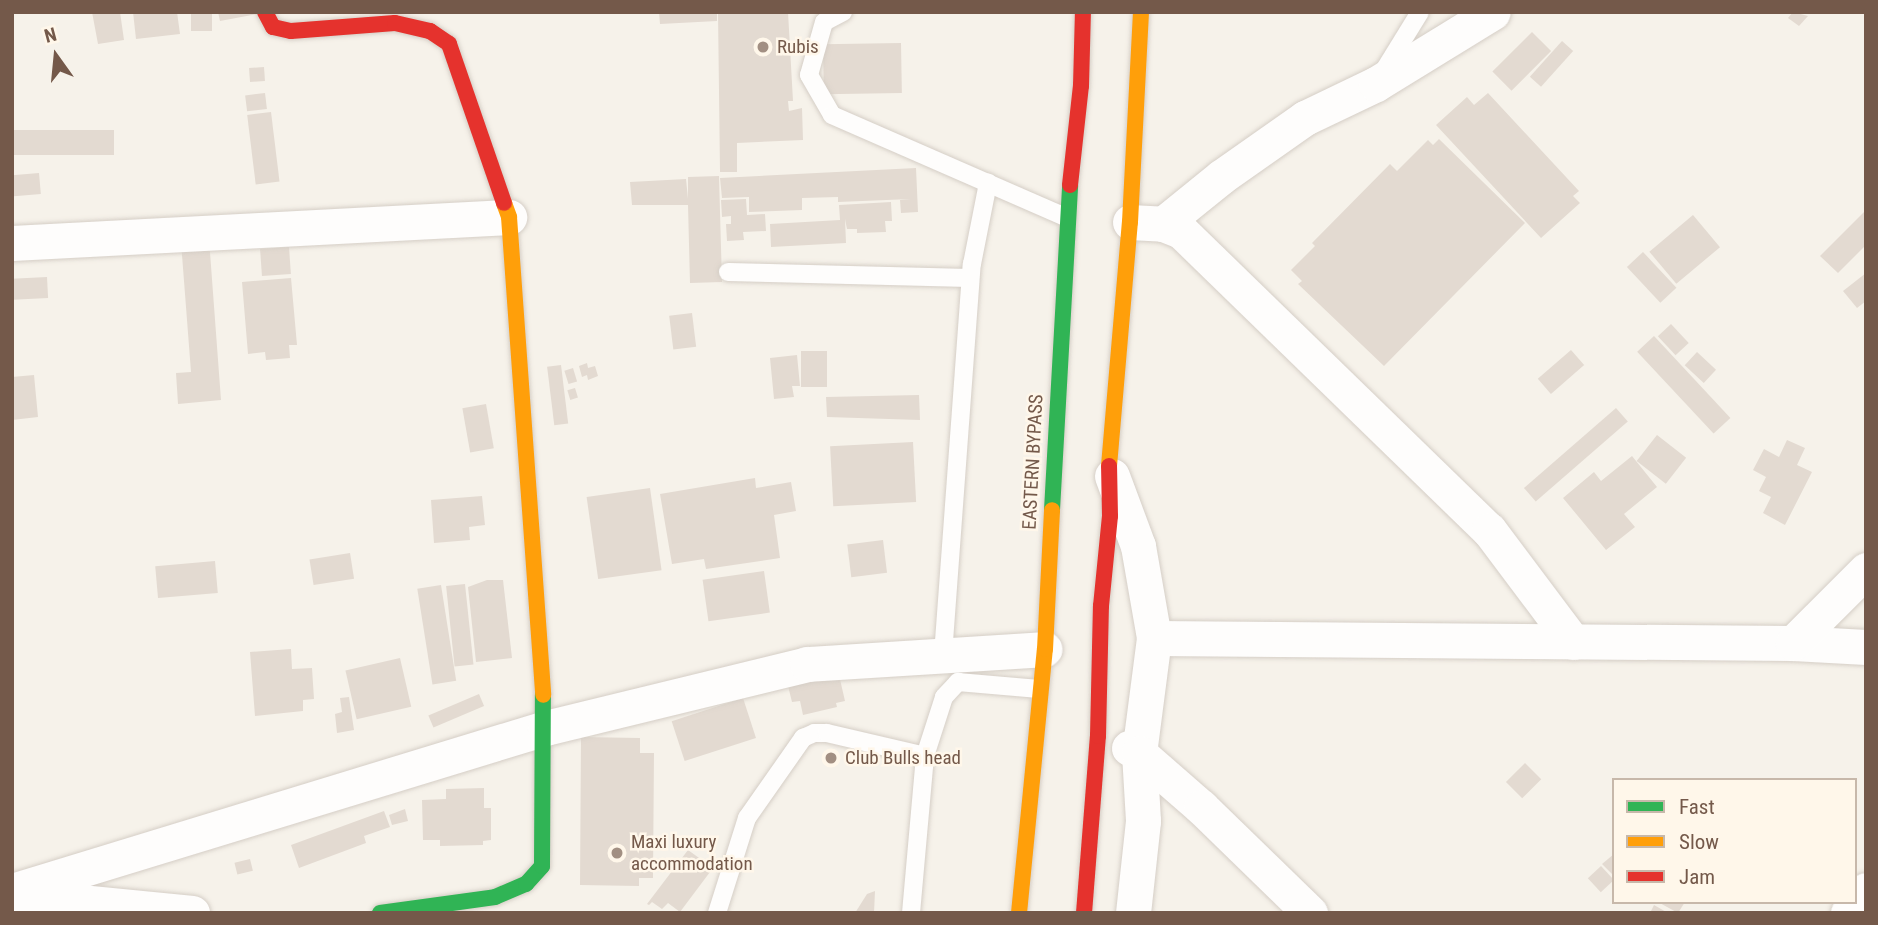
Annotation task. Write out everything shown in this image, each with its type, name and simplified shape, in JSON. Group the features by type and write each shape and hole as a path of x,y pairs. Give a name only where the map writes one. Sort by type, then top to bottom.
{"main road":[{"path":"265,12 273,27 290,31 395,23 430,31 449,44 509,217 545,728 542,866 526,884 495,897 380,913"},
{"name":"EASTERN BYPASS","path":"1019,913 1045,649 1066,217 1081,86 1083,12"},
{"path":"1084,913 1098,736 1101,606 1110,516 1109,470 1147,223 1141,12"}],"street":[{"path":"1147,223 1221,177 1306,118 1376,83 1493,12"},
{"path":"12,243 509,217"},
{"path":"1147,223 1181,231 1489,530 1573,642"},
{"path":"1109,470 1138,546 1154,638 1139,753 1143,821 1133,913"},
{"path":"1793,643 1866,570"},
{"path":"1154,638 1793,643 1866,647"},
{"path":"12,893 545,728 807,664 1045,649"},
{"path":"1098,736 1139,753 1202,807 1310,913"},
{"path":"12,893 192,913"}],"lane":[{"path":"843,12 824,22 809,75 832,116 1066,217"},
{"path":"1376,83 1420,12"},
{"path":"943,656 971,278 988,183"},
{"path":"728,272 971,278"},
{"path":"911,913 926,755 944,697 958,682 1039,690"},
{"path":"718,913 747,818 803,738 814,733 827,733 926,755"}],"building":[{"path":"92,12 120,12 124,40 98,44"},
{"path":"133,12 177,12 180,34 136,39"},
{"path":"191,12 212,12 212,31 191,31"},
{"path":"218,12 258,12 258,14 220,21"},
{"path":"659,12 717,12 717,21 660,24"},
{"path":"718,12 788,12 793,101 788,101 789,111 802,108 803,140 737,143 737,172 720,172"},
{"path":"1793,12 1808,16 1799,26 1788,18"},
{"path":"1532,32 1551,51 1511,91 1492,72"},
{"path":"1562,41 1573,51 1541,87 1530,77"},
{"path":"901,43 902,93 824,94 823,44"},
{"path":"264,67 265,81 250,82 249,68"},
{"path":"265,93 267,109 247,111 245,95"},
{"path":"1488,93 1579,191 1573,196 1580,203 1541,238 1436,125 1467,97 1474,105"},
{"path":"271,112 280,181 256,184 247,115"},
{"path":"12,130 114,130 114,155 12,155"},
{"path":"1439,139 1525,223 1384,366 1298,284 1302,281 1291,270 1315,246 1312,243 1390,164 1397,171 1428,140 1433,145"},
{"path":"916,168 918,212 901,213 900,200 911,199 838,202 838,197 802,198 802,210 749,212 749,197 722,198 720,178"},
{"path":"39,173 41,194 14,196 12,175"},
{"path":"719,176 722,282 690,283 688,205 632,205 630,182 686,179 688,199 688,177"},
{"path":"746,199 747,215 765,214 766,231 743,232 744,240 727,241 726,224 731,224 731,216 722,217 721,200"},
{"path":"891,202 892,221 885,221 886,232 857,233 857,229 847,229 845,219 846,243 771,247 770,224 840,220 839,205"},
{"path":"1866,210 1866,245 1838,273 1820,256"},
{"path":"1693,215 1720,247 1676,284 1649,252"},
{"path":"209,239 221,400 178,404 176,373 191,372 181,242"},
{"path":"289,247 291,274 262,276 260,249"},
{"path":"1643,252 1676,288 1660,303 1627,267"},
{"path":"1866,273 1866,301 1857,308 1843,291"},
{"path":"47,277 48,298 13,300 12,279"},
{"path":"291,278 297,345 289,345 290,358 266,360 265,352 248,354 242,282"},
{"path":"692,313 696,347 673,350 669,316"},
{"path":"1671,324 1689,343 1676,355 1658,336"},
{"path":"1654,336 1730,418 1714,434 1637,352"},
{"path":"1571,350 1584,365 1551,394 1538,379"},
{"path":"801,351 827,351 827,387 801,387"},
{"path":"1697,352 1716,370 1704,383 1685,365"},
{"path":"797,355 800,386 792,386 794,397 774,399 770,358"},
{"path":"587,363 588,368 595,366 598,376 588,380 587,375 582,377 579,366"},
{"path":"561,365 568,424 554,425 547,367"},
{"path":"573,368 577,381 568,384 564,371"},
{"path":"34,375 38,417 12,420 12,377"},
{"path":"575,388 578,398 570,400 567,390"},
{"path":"919,395 920,420 827,417 826,397"},
{"path":"486,404 494,448 470,452 462,408"},
{"path":"1616,408 1628,422 1536,502 1524,488"},
{"path":"1657,435 1686,458 1666,484 1637,461"},
{"path":"1787,440 1805,448 1797,465 1812,472 1785,525 1763,513 1771,497 1759,491 1766,477 1753,470 1764,449 1779,457"},
{"path":"913,442 916,502 833,506 830,446"},
{"path":"1632,456 1657,487 1624,514 1635,527 1606,550 1563,498 1594,472 1601,481"},
{"path":"755,478 756,488 791,482 796,511 774,515 780,558 706,569 704,559 672,564 660,494"},
{"path":"650,488 662,570 598,579 587,497"},
{"path":"482,496 485,525 469,527 470,540 434,543 431,500"},
{"path":"883,540 887,573 851,577 847,544"},
{"path":"350,553 354,579 314,585 310,559"},
{"path":"215,561 218,593 158,598 155,566"},
{"path":"764,571 770,613 708,621 703,580"},
{"path":"487,580 503,580 512,658 476,662 468,587"},
{"path":"465,584 473,665 455,667 446,586"},
{"path":"441,585 456,681 432,685 417,589"},
{"path":"291,649 292,669 312,668 314,699 303,700 303,711 255,716 250,652"},
{"path":"400,658 411,707 357,719 345,671"},
{"path":"839,675 845,701 836,703 837,707 803,715 800,701 792,702 788,686"},
{"path":"479,694 484,706 433,727 428,715"},
{"path":"349,697 354,730 337,733 335,714 342,712 340,698"},
{"path":"743,698 756,738 685,761 672,721"},
{"path":"581,737 640,738 640,753 654,753 653,878 639,878 639,886 580,885"},
{"path":"1525,763 1541,779 1522,798 1506,782"},
{"path":"484,788 484,808 491,808 491,840 483,841 483,845 440,846 440,840 423,840 422,800 446,799 446,789"},
{"path":"405,809 408,821 392,825 389,815"},
{"path":"384,811 390,827 364,836 366,843 299,868 291,845"},
{"path":"688,850 713,868 680,912 668,903 662,909 652,902 647,904"},
{"path":"1612,856 1612,874 1602,864"},
{"path":"250,859 253,871 237,875 234,863"},
{"path":"1601,866 1612,878 1612,882 1601,892 1588,878"},
{"path":"875,891 874,913 855,913 867,894"},
{"path":"1662,904 1684,904 1678,913"},
{"path":"1654,905 1668,913 1650,913"}],"traffic: fast":[{"path":"1052,510 1070,185"},
{"path":"380,913 495,897 526,884 542,866 543,695"}],"traffic: slow":[{"path":"1109,466 1130,222 1141,12"},
{"path":"504,203 509,217 543,695"},
{"path":"1019,913 1045,649 1052,510"}],"traffic: jam":[{"path":"265,12 273,27 291,31 395,23 430,31 449,44 504,203"},
{"path":"1070,185 1081,86 1083,12"},
{"path":"1084,913 1098,736 1101,606 1110,516 1109,466"}],"place":[{"name":"Rubis","path":"763,47"},
{"name":"Club Bulls head","path":"831,758"},
{"name":"Maxi luxury accommodation","path":"617,853"}]}
